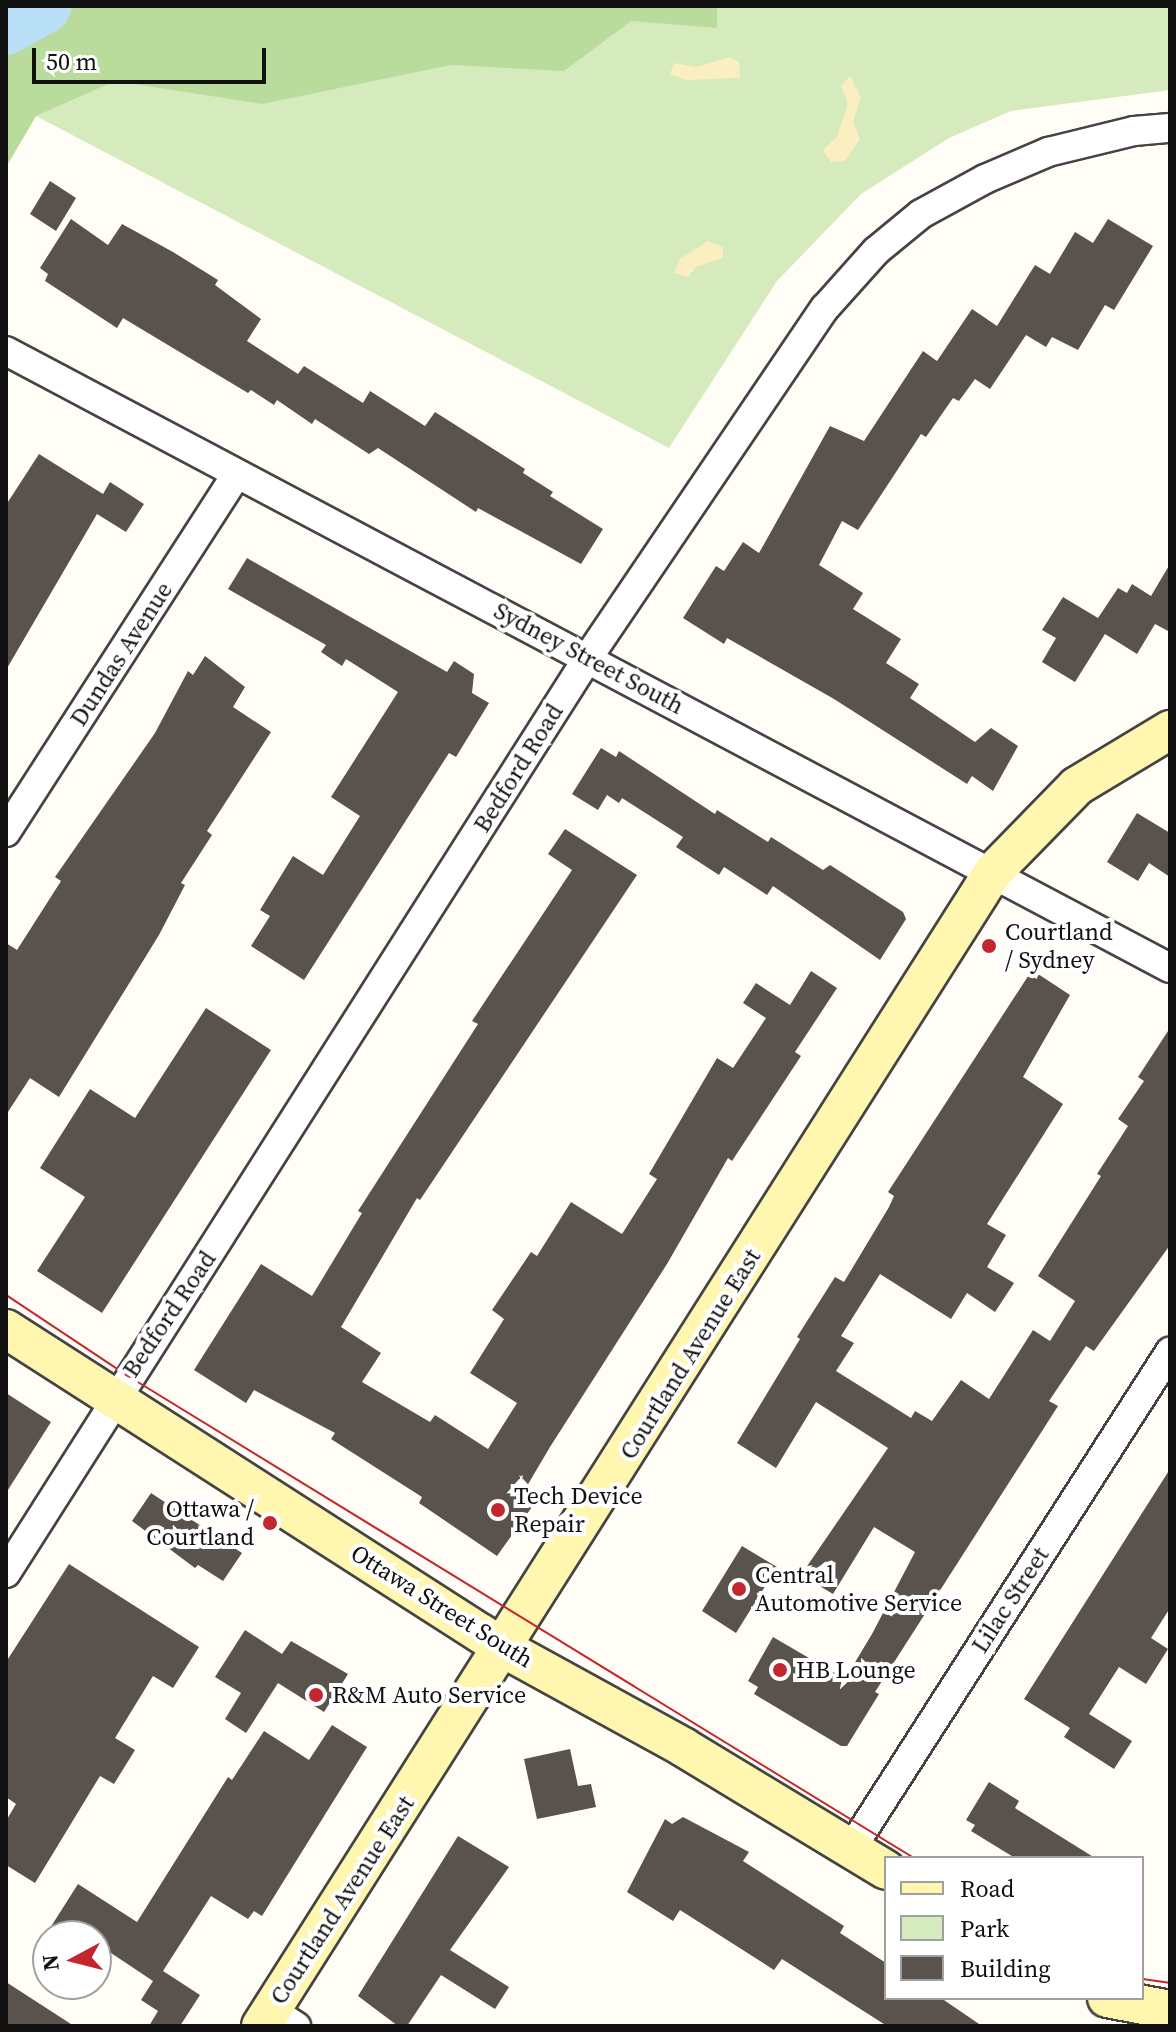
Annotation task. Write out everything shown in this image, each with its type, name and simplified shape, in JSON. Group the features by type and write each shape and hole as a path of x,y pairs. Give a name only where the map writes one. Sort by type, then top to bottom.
{"main road":[{"name":"Courtland Avenue East","path":"276,2021 505,1649 993,872 1077,786 1170,730"},
{"name":"Ottawa Street South","path":"6,1329 505,1649 683,1747 884,1869"},
{"path":"1118,2000 1170,2010"}],"street":[{"name":"Bedford Road","path":"6,1573 113,1397 589,656 825,308 876,251 921,214 1048,152 1134,131 1170,128"},
{"name":"Sydney Street South","path":"6,351 236,475 589,656 834,793 993,872 1170,968"},
{"name":"Dundas Avenue","path":"6,832 236,475"},
{"name":"Lilac Street","path":"851,1849 1170,1352"}],"green space":[{"path":"6,6 1170,6 1170,90 1011,111 949,138 861,194 777,281 669,448 36,116 6,167"},
{"path":"6,6 717,6 717,28 631,21 564,71 451,65 262,104 115,81 36,116 6,167"}],"sand":[{"path":"730,57 739,62 740,78 686,80 670,74 674,63 696,67"},
{"path":"850,76 861,98 853,121 860,139 845,161 831,162 823,150 837,137 848,104 841,86"},
{"path":"708,241 723,247 723,258 696,267 688,277 674,273 680,259"}],"building":[{"path":"50,181 76,198 56,231 30,214"},
{"path":"71,219 108,245 122,224 218,280 215,285 261,319 247,341 298,374 304,366 363,403 370,391 425,426 435,412 525,469 523,473 553,492 550,496 603,529 581,564 478,508 476,512 378,448 369,454 315,419 312,424 277,400 274,405 251,390 248,393 123,318 117,328 45,281 48,274 40,268"},
{"path":"1108,219 1153,246 1114,310 1105,305 1078,350 1052,337 1046,347 1026,335 990,389 975,379 959,401 953,398 926,437 921,434 858,530 842,521 819,565 863,593 853,609 901,639 886,663 919,684 910,698 975,742 991,728 1018,746 993,791 972,776 967,784 834,699 727,638 724,644 683,618 716,566 724,571 743,542 759,553 830,426 864,441 923,351 937,361 972,309 997,326 1035,265 1050,274 1075,232 1093,243"},
{"path":"39,454 103,494 110,482 144,504 126,532 97,514 6,670 6,505"},
{"path":"247,558 447,672 454,661 474,674 472,693 489,703 456,757 449,753 304,980 251,946 270,916 260,910 293,856 323,875 360,816 331,797 398,692 346,659 342,666 321,652 326,645 228,589"},
{"path":"1170,564 1170,632 1155,624 1137,654 1105,634 1075,682 1042,662 1056,638 1042,630 1063,597 1098,618 1118,588 1127,593 1132,584 1151,596"},
{"path":"205,656 245,687 233,707 271,732 207,831 212,835 181,883 185,885 159,935 59,1097 30,1078 6,1115 6,943 17,950 61,881 55,877 155,733 188,671 193,675"},
{"path":"601,748 616,757 619,751 715,814 717,810 768,842 771,837 823,870 830,865 903,912 906,919 880,960 773,886 767,895 724,867 719,875 676,847 683,837 622,798 619,803 607,795 598,810 572,794"},
{"path":"1137,813 1170,833 1170,877 1149,863 1138,881 1107,862"},
{"path":"565,829 637,875 420,1200 417,1198 341,1327 381,1353 362,1382 430,1422 435,1415 488,1449 517,1403 470,1373 504,1319 492,1310 531,1252 537,1256 571,1202 622,1234 657,1179 649,1174 717,1058 733,1068 766,1018 743,1003 756,983 790,1005 811,971 837,988 795,1052 801,1056 732,1161 728,1158 667,1264 550,1447 524,1491 537,1500 497,1556 419,1503 422,1497 331,1439 335,1433 254,1390 246,1403 194,1370 261,1264 312,1296 362,1213 358,1211 478,1024 472,1021 572,870 548,854"},
{"path":"1032,970 1070,995 1023,1077 1063,1104 987,1224 1006,1235 987,1267 1014,1283 995,1312 967,1293 951,1319 880,1274 841,1336 854,1343 836,1371 911,1418 915,1411 932,1421 961,1380 989,1399 1033,1330 1050,1341 1075,1301 1038,1276 1101,1176 1097,1174 1128,1126 1118,1119 1144,1081 1138,1077 1170,1028 1170,1245 1094,1351 1086,1346 1049,1401 1058,1406 875,1692 879,1694 847,1746 841,1746 754,1694 758,1687 748,1681 773,1637 845,1679 915,1552 874,1527 833,1594 801,1575 888,1448 816,1402 776,1468 737,1443 835,1277 844,1282 889,1207 894,1196 888,1192"},
{"path":"206,1008 271,1050 102,1313 37,1271 85,1197 40,1168 90,1089 135,1118"},
{"path":"6,1393 51,1422 6,1493"},
{"path":"1170,1469 1170,1608 1151,1638 1168,1649 1146,1684 1119,1667 1089,1714 1132,1741 1114,1769 1064,1737 1070,1728 1024,1699"},
{"path":"151,1493 242,1553 223,1581 198,1565 195,1568 132,1521"},
{"name":"Central Automotive Service","path":"742,1546 777,1567 736,1633 702,1611"},
{"path":"69,1564 199,1647 173,1688 153,1676 115,1738 135,1750 114,1784 100,1776 35,1883 6,1865 6,1821 16,1804 6,1797 6,1662"},
{"path":"245,1630 282,1654 291,1641 348,1674 324,1712 278,1683 246,1733 225,1719 241,1693 215,1677"},
{"path":"332,1725 367,1747 262,1916 254,1911 248,1919 211,1896 163,1971 200,1995 180,2026 149,2026 158,2011 141,2000 153,1981 112,1954 112,1920 55,1920 78,1884 137,1922 228,1777 232,1780 264,1731 309,1760"},
{"path":"570,1749 578,1786 591,1784 596,1807 537,1819 524,1759"},
{"path":"989,1782 1019,1801 1015,1808 1092,1856 1012,1856 971,1831 975,1825 966,1820"},
{"path":"683,1817 749,1852 743,1861 844,1926 840,1933 884,1962 884,2000 944,2000 982,2026 887,2026 782,1959 774,1970 680,1910 673,1921 627,1892 665,1819 672,1824"},
{"path":"458,1836 509,1867 450,1950 509,1987 495,2009 441,1975 407,2026 398,2026 358,1996"},
{"path":"6,1982 74,2026 6,2026"}],"waterway":[{"path":"6,27 43,6"}],"tram line":[{"path":"6,1295 128,1376 911,1856"},
{"path":"1144,1979 1170,1983"}],"place":[{"name":"Courtland / Sydney","path":"989,946"},
{"name":"Tech Device Repair","path":"498,1510"},
{"name":"Ottawa / Courtland","path":"270,1523"},
{"name":"Central Automotive Service","path":"739,1589"},
{"name":"HB Lounge","path":"780,1670"},
{"name":"R&M Auto Service","path":"316,1695"}]}
